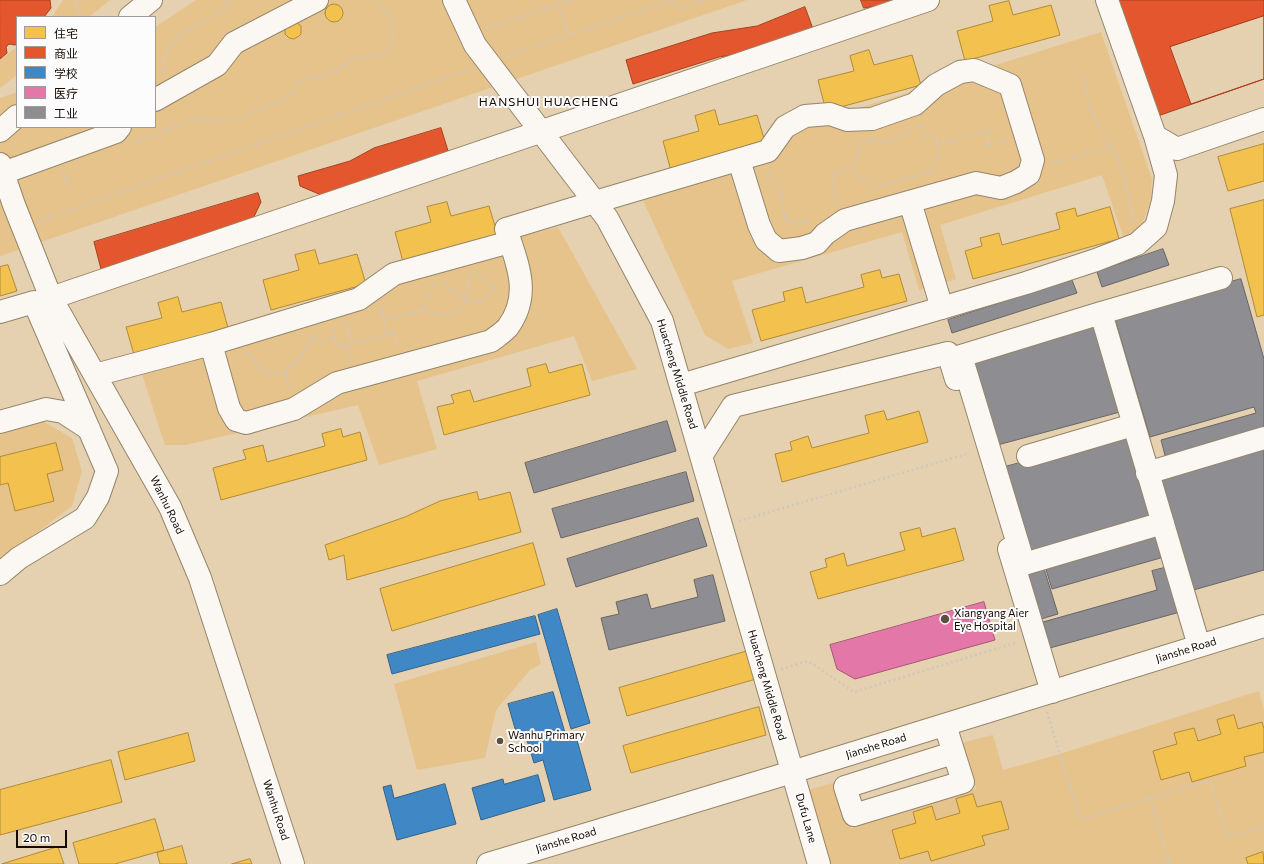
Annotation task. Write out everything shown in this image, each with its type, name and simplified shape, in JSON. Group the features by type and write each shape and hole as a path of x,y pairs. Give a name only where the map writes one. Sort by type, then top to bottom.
{"street":[{"path":"131,16 151,0"},
{"path":"160,97 217,65 234,43 317,0"},
{"name":"Huacheng Middle Road","path":"454,0 475,45 607,218 662,321 792,772"},
{"path":"51,298 928,0"},
{"path":"681,385 942,308 1089,262 1137,244 1156,227 1163,201 1166,175 1155,136 1107,0"},
{"path":"211,344 229,408 236,420 246,423 294,409 337,383 491,341 508,328 517,309 522,292 518,263 506,229 768,151 785,127 805,116 830,114 847,120 872,119 915,104 936,85 960,72 974,70 1010,85 1033,160 1030,174 1001,188 976,183 845,220 824,234 817,243 802,248 779,250 766,240 759,225 739,160"},
{"path":"0,131 16,117"},
{"path":"1155,136 1177,149 1264,119"},
{"path":"2,168 118,130"},
{"name":"Wanhu Road","path":"2,168 51,298 170,507 200,578 293,864"},
{"path":"910,202 942,308"},
{"path":"95,375 237,336 327,318 359,299 394,274 510,242"},
{"path":"1162,523 1024,564 961,356 1221,278"},
{"path":"0,312 34,302 107,470 98,497 85,518 20,558 0,574"},
{"path":"1101,313 1199,646"},
{"path":"701,456 733,406 948,353 1035,637 1047,693"},
{"path":"0,422 46,408 63,412 89,429"},
{"path":"1028,456 1134,425"},
{"path":"1147,473 1264,438"},
{"name":"Jianshe Road","path":"488,864 1199,646 1263,629"},
{"path":"945,725 963,782 854,815 846,787 953,753"},
{"name":"Dufu Lane","path":"792,772 819,864"}],"path":[{"path":"75,0 80,16"},
{"path":"160,97 163,62 169,45 186,31 225,8 229,0"},
{"path":"118,130 127,139 140,140 154,136 180,124 198,120 215,121 240,119 256,110 288,98 299,81 322,76 345,65 350,60 363,56 378,56 387,51 393,41 388,15 378,0"},
{"path":"470,34 573,0"},
{"path":"23,226 488,62 670,1 681,8 704,0"},
{"path":"559,5 568,35"},
{"path":"1082,74 1089,104 1097,123 1112,147 1122,170 1134,221 1130,227"},
{"path":"921,124 924,135 931,135 936,138 940,154 938,160 932,165 934,171 871,188 869,180 861,178 854,168 856,158 861,154 857,143 873,139 875,143 893,141 908,133 907,129 921,124"},
{"path":"938,145 988,130 989,140 985,146 1025,135"},
{"path":"1030,169 1112,147"},
{"path":"739,160 764,170 777,180 786,221 797,224 816,219"},
{"path":"836,205 835,191 831,174 854,168"},
{"path":"383,320 423,310 433,315 443,316 456,312 466,301 471,269 495,286 490,295 476,303 466,301 437,279 423,310"},
{"path":"237,336 248,352 266,373 277,372 294,364 303,354 312,337 327,318 337,347 394,333 402,365"},
{"path":"339,324 346,322"},
{"path":"312,337 322,342 335,338"},
{"path":"346,345 354,378"},
{"path":"721,527 978,451"},
{"path":"764,674 808,661 854,692 1035,637"},
{"path":"1047,693 1080,820 1210,780 1228,837 1264,826"},
{"path":"1150,798 1169,861 1158,864"}],"shaded area":[{"path":"63,0 110,0 90,16 53,16"},
{"path":"196,0 747,0 0,256 0,98 16,92 16,128 156,128 156,26"},
{"path":"1101,32 1152,179 1151,200 1142,225 1125,242 1102,175 940,225 956,279 919,290 902,232 732,281 753,343 728,349 705,335 633,179"},
{"path":"16,48 16,76 0,88 0,60"},
{"path":"558,227 637,369 592,381 574,336 417,381 437,449 379,465 358,405 185,445 165,445 141,371 355,294 382,271"},
{"path":"39,419 72,438 82,471 72,506 0,560 0,428"},
{"path":"536,642 541,664 530,670 496,710 485,758 417,770 394,684"},
{"path":"1259,691 1264,709 1264,864 831,864 808,790 836,782 851,828 976,789 961,743 993,735 1003,770 1060,754"}],"building: 住宅":[{"path":"1009,1 1013,15 1051,5 1060,35 965,61 957,31 993,21 989,6"},
{"path":"334,4 340,7 343,13 340,19 334,22 328,19 325,13 328,7"},
{"path":"296,22 301,26 301,34 294,39 289,38 285,34 285,28"},
{"path":"869,50 874,65 912,55 921,85 826,111 818,80 854,71 850,56"},
{"path":"715,110 719,125 757,115 766,145 671,171 663,141 699,131 695,116"},
{"path":"1264,144 1264,181 1228,191 1218,157"},
{"path":"1264,200 1264,315 1257,317 1230,209"},
{"path":"447,202 451,216 489,206 498,236 403,262 395,232 431,222 427,207"},
{"path":"1110,207 1119,239 973,279 965,251 982,246 980,238 999,233 1002,245 1060,229 1056,213 1075,208 1077,216"},
{"path":"315,250 319,264 357,254 366,284 271,310 263,280 299,270 295,255"},
{"path":"8,265 17,291 0,296 0,267"},
{"path":"880,270 882,278 899,274 907,301 761,341 752,310 785,301 783,292 802,287 806,303 864,287 861,275"},
{"path":"178,297 182,312 221,302 229,332 135,358 126,327 162,318 158,303"},
{"path":"546,364 549,373 582,364 590,395 444,435 437,407 454,403 451,395 470,390 474,402 531,386 527,369"},
{"path":"884,411 887,420 919,411 928,442 782,482 775,454 792,450 790,442 808,436 812,448 869,433 865,416"},
{"path":"341,429 343,437 360,432 367,460 221,500 213,468 246,459 243,450 263,445 267,462 325,446 322,434"},
{"path":"56,443 63,470 47,474 54,501 15,511 8,483 0,485 0,457"},
{"path":"477,492 479,500 510,492 521,532 347,580 344,555 329,560 325,545 405,517 440,501"},
{"path":"920,528 922,537 955,528 964,560 818,599 810,572 827,567 825,559 844,553 847,566 905,550 900,533"},
{"path":"533,543 545,585 392,631 380,589"},
{"path":"755,649 763,677 627,716 619,688"},
{"path":"759,707 766,735 631,773 623,746"},
{"path":"1234,715 1238,729 1262,722 1264,729 1264,752 1244,757 1246,766 1192,782 1189,772 1161,780 1153,751 1177,744 1174,733 1194,728 1198,741 1221,734 1217,720"},
{"path":"188,733 195,761 125,780 118,752"},
{"path":"111,760 122,802 0,835 0,790"},
{"path":"973,794 977,807 1001,801 1009,829 982,836 985,845 931,861 928,851 900,859 892,830 916,823 913,812 932,806 936,820 960,813 956,799"},
{"path":"155,819 164,850 115,864 79,864 73,843"},
{"path":"182,846 187,864 160,864 157,853"},
{"path":"58,847 64,864 2,864"},
{"path":"1263,852 1264,864 1248,864 1246,858"},
{"path":"250,859 252,864 232,864"}],"building: 商业":[{"path":"0,0 50,0 51,8 45,16 16,16 16,44 9,44 6,47 7,53 0,59"},
{"path":"861,0 915,0 864,8"},
{"path":"1111,0 1264,0 1264,79 1152,118"},
{"path":"805,7 813,29 767,49 719,57 633,84 626,60 712,33 757,26"},
{"path":"1264,16 1264,79 1191,104 1170,47"},
{"path":"441,128 449,154 326,197 300,186 298,176 350,161 374,148"},
{"path":"258,193 261,202 250,225 101,269 94,242"}],"building: 学校":[{"path":"557,609 590,723 571,729 538,615"},
{"path":"535,616 540,634 392,674 387,655"},
{"path":"553,692 566,736 575,733 591,790 554,800 543,760 534,763 526,737 516,732 508,704"},
{"path":"538,775 545,801 481,820 472,788 503,779 504,784"},
{"path":"445,784 456,824 397,840 383,787 391,785 394,798"}],"building: 医疗":[{"name":"Xiangyang Aier Eye Hospital","path":"984,602 995,640 855,679 837,669 830,645"}],"building: 工业":[{"path":"1163,249 1169,265 1102,287 1097,272"},
{"path":"1241,279 1264,359 1264,431 1166,459 1161,440 1256,413 1254,407 1150,437 1114,316"},
{"path":"1072,280 1077,293 952,333 948,320"},
{"path":"1096,322 1120,412 990,447 966,357"},
{"path":"667,421 676,451 534,493 525,463"},
{"path":"1131,433 1155,524 1025,558 1001,468"},
{"path":"1264,449 1264,570 1190,591 1155,481"},
{"path":"686,472 694,501 561,538 552,509"},
{"path":"698,518 707,546 576,587 567,559"},
{"path":"1157,531 1164,557 1052,589 1044,563"},
{"path":"1042,562 1058,614 1041,619 1025,567"},
{"path":"1168,567 1180,612 1050,648 1043,622 1157,590 1152,571"},
{"path":"713,575 725,621 609,650 601,618 619,614 616,602 647,594 651,609 698,597 694,580"}],"place":[{"name":"Xiangyang Aier Eye Hospital","path":"945,619"},
{"name":"Wanhu Primary School","path":"500,741"}],"district":[{"name":"HANSHUI HUACHENG","path":"549,102"}]}
